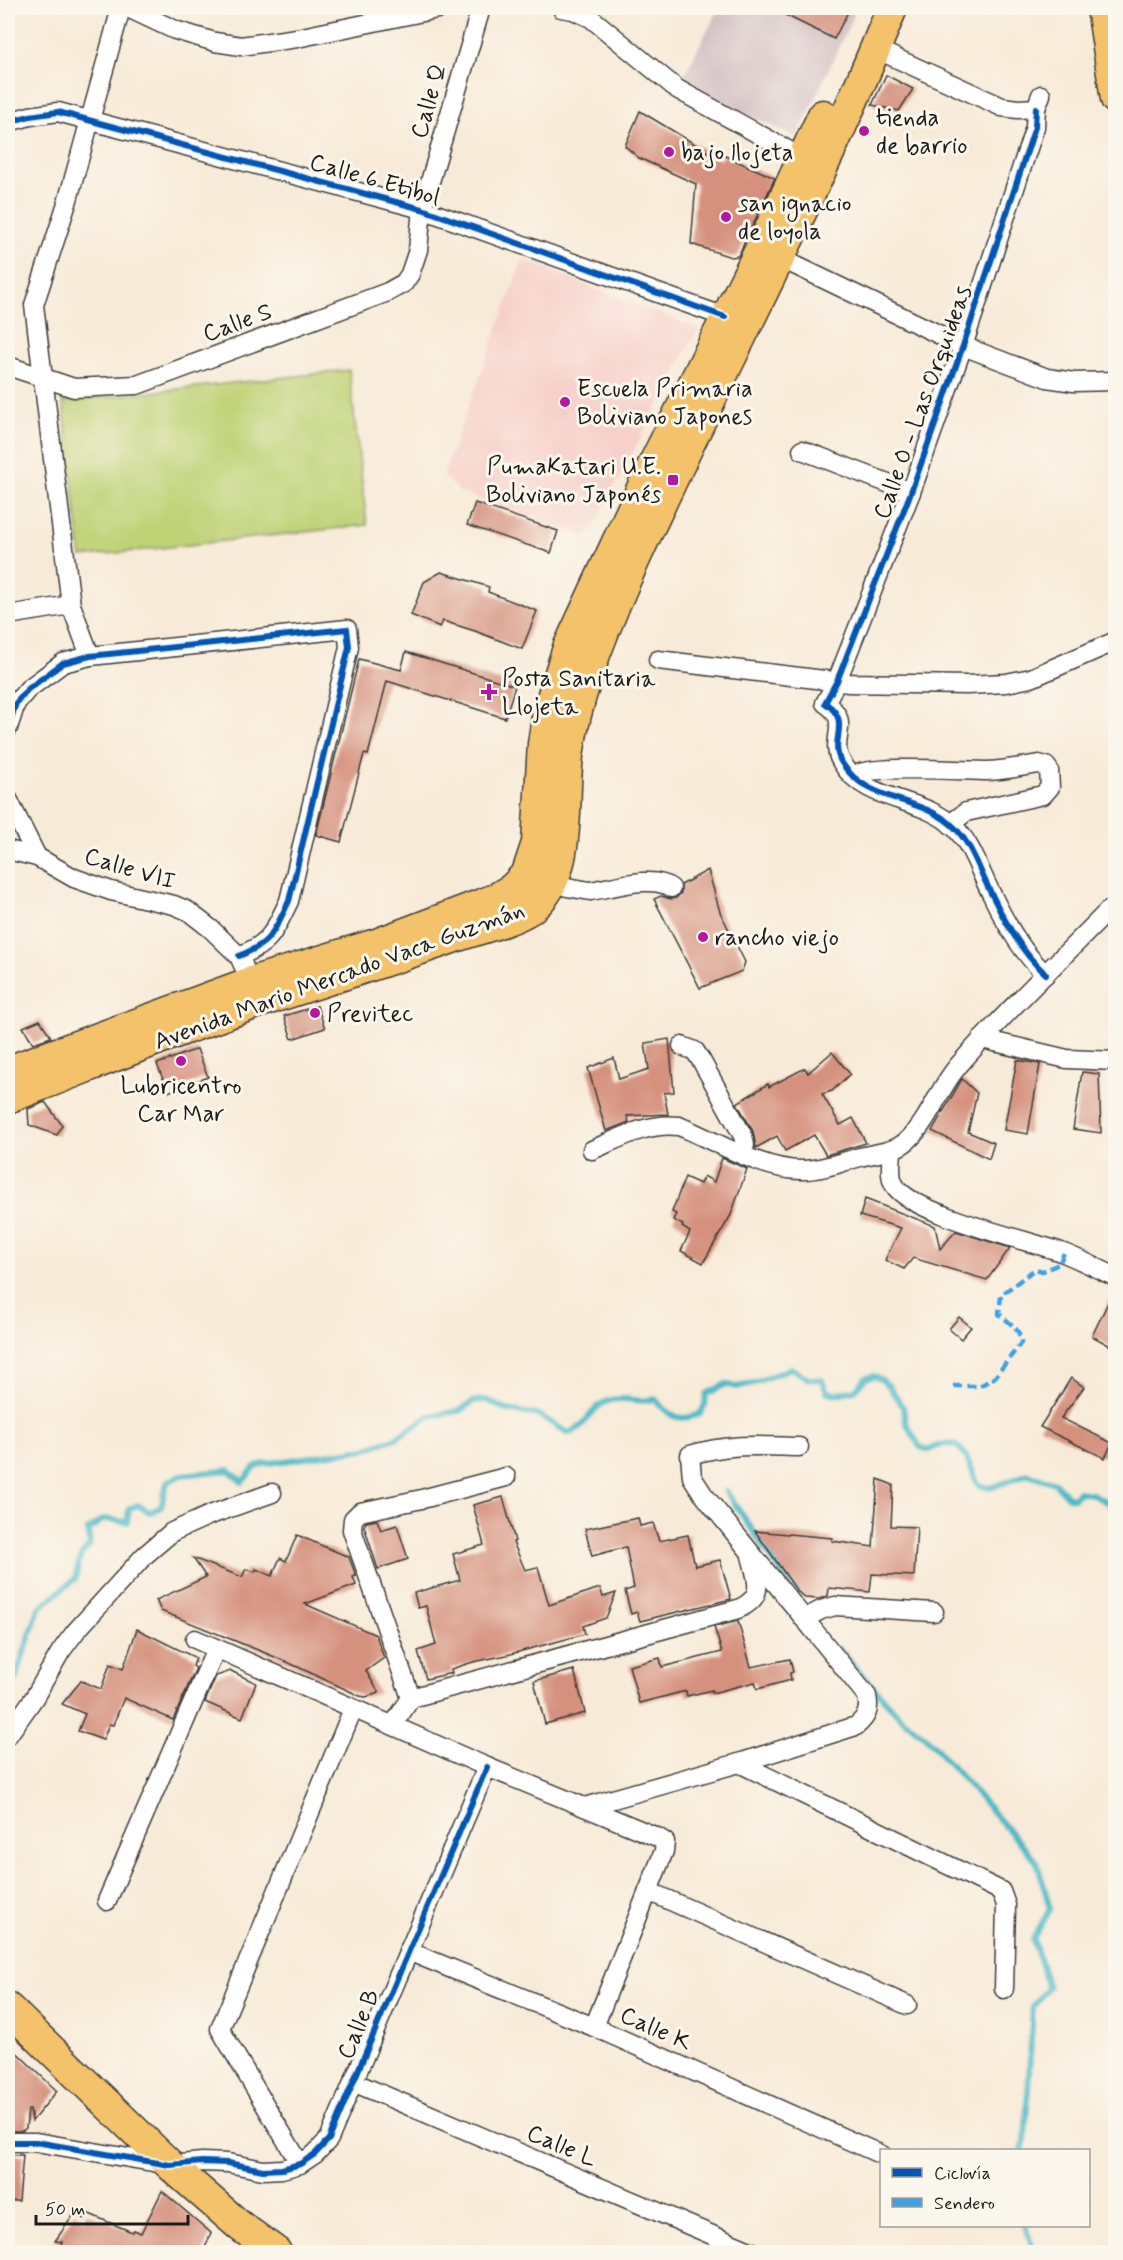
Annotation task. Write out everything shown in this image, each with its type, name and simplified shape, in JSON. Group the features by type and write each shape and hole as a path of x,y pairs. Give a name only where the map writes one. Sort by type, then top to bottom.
{"main road":[{"name":"Avenida Mario Mercado Vaca Guzmán","path":"867,45 871,8"},
{"name":"Avenida Mario Mercado Vaca Guzmán","path":"8,1098 250,980 384,963 530,909 541,898 553,879 561,853 565,825 553,790 543,744 548,710 568,648 615,574 735,322 770,254 867,45 892,8"},
{"path":"1102,8 1116,99"},
{"name":"Avenida Mario Mercado Vaca Guzmán","path":"8,1071 250,980 379,943 495,899 513,888 527,873 553,790"},
{"path":"8,2008 170,2164 240,2226 276,2253"}],"street":[{"path":"90,656 71,605 34,305 67,203 121,8"},
{"path":"128,8 175,30 215,42 241,46 297,38 442,8"},
{"name":"Calle Q","path":"422,209 481,8"},
{"path":"561,8 573,10 591,18 677,89 811,163"},
{"name":"Calle O - Las Orquideas","path":"853,776 841,763 836,747 840,730 839,716 825,703 837,681 911,492 963,345 1035,127 1039,102 1018,109 1002,107 867,45"},
{"name":"Calle 6 Etibol","path":"8,123 30,116 58,112 422,209 735,322"},
{"name":"Calle S","path":"8,366 74,388 137,385 388,292 404,283 410,274 418,250 422,209"},
{"path":"770,254 963,345 1047,378 1074,382 1116,381"},
{"path":"802,450 911,492"},
{"path":"8,615 71,605"},
{"path":"8,728 16,703 28,688 63,663 90,656 347,629 349,647 289,901 273,933 259,948 250,980"},
{"path":"658,660 849,683 933,686 1006,682 1030,678 1116,641"},
{"path":"950,824 966,812 1043,795 1050,786 1049,770 1046,766 1039,764 992,771 881,769 862,771 853,776 868,788 942,817 950,824 974,856 992,896 1018,939 1036,965 1046,974"},
{"path":"8,799 37,857"},
{"name":"Calle VII","path":"8,850 37,857 74,878 111,891 174,905 188,911 211,929 250,980"},
{"path":"553,879 579,890 590,891 652,881 664,883 671,888"},
{"path":"592,1150 654,1125 667,1124 679,1126 775,1166 802,1170 832,1166 892,1150 906,1142 916,1130 930,1112 952,1073 982,1039 1107,912 1116,906"},
{"path":"982,1039 1067,1059 1116,1061"},
{"path":"682,1046 695,1051 702,1062 743,1136 745,1145 742,1154"},
{"path":"892,1150 891,1177 895,1187 929,1209 984,1229 1064,1253 1116,1277"},
{"path":"585,1807 739,1763 856,1726 865,1719 869,1707 867,1696 703,1494 692,1477 690,1455 711,1449 737,1445 799,1447"},
{"path":"411,1698 352,1530 353,1520 360,1512 422,1499 506,1477"},
{"path":"8,1735 76,1631 144,1556 172,1532 210,1515 272,1493"},
{"path":"393,1725 411,1698 738,1609 755,1599 758,1588 749,1550"},
{"path":"804,1619 835,1606 934,1612"},
{"path":"195,1639 665,1842 664,1851 594,2027"},
{"path":"107,1901 216,1649"},
{"path":"300,2164 220,2029 353,1709"},
{"path":"739,1763 1001,1891 1006,1905 1004,1989"},
{"name":"Calle B","path":"8,2142 36,2142 170,2164 228,2163 263,2170 282,2169 300,2164 315,2154 329,2139 487,1767"},
{"path":"648,1891 907,2005"},
{"name":"Calle K","path":"408,1951 594,2027 880,2154"},
{"name":"Calle L","path":"353,2082 752,2253"}],"shaded area":[{"path":"719,8 857,8 797,138 680,83"},
{"name":"Escuela Primaria Boliviano Japones","path":"523,259 698,329 591,532 584,537 460,492 443,475"}],"green space":[{"path":"349,370 367,525 81,557 63,402"}],"building":[{"path":"771,8 850,8 834,39"},
{"path":"886,75 913,89 899,111 872,105"},
{"path":"640,111 721,160 723,155 775,178 738,256 731,257 691,244 696,184 639,158 625,146"},
{"path":"475,503 558,531 551,553 467,525"},
{"path":"441,572 489,587 488,592 537,611 522,649 443,621 440,627 411,615 424,582"},
{"path":"406,652 515,686 505,718 387,681 368,755 364,754 341,842 316,835 359,659 401,670"},
{"name":"rancho viejo","path":"708,870 720,912 745,962 742,971 700,988 654,899 661,896 676,898 681,893 681,885"},
{"path":"317,1006 325,1028 292,1039 284,1016"},
{"path":"40,1020 51,1037 33,1043 23,1027"},
{"path":"669,1039 674,1092 664,1093 668,1114 627,1116 629,1122 606,1131 588,1068 614,1058 619,1079 649,1069 645,1043"},
{"path":"197,1049 208,1077 168,1092 157,1064"},
{"path":"832,1052 850,1074 832,1091 822,1094 840,1125 853,1118 866,1143 826,1155 814,1135 785,1151 777,1136 756,1148 753,1131 737,1103 768,1084 769,1087 805,1068 808,1073"},
{"path":"1017,1060 1040,1064 1028,1134 1004,1130"},
{"path":"1082,1072 1099,1074 1101,1133 1073,1129"},
{"path":"962,1079 977,1093 968,1132 994,1143 989,1159 932,1131"},
{"path":"45,1102 62,1125 57,1135 29,1125 28,1109"},
{"path":"722,1158 747,1169 731,1215 703,1263 681,1251 690,1232 673,1220 676,1214 672,1212 685,1177 700,1184 704,1176 714,1182"},
{"path":"865,1199 935,1226 940,1249 956,1231 1010,1248 987,1280 913,1258 904,1269 885,1260 901,1228 860,1216"},
{"path":"1116,1288 1116,1349 1092,1336"},
{"path":"959,1317 971,1327 961,1339 949,1329"},
{"path":"1071,1378 1084,1387 1061,1418 1112,1443 1105,1458 1040,1427"},
{"path":"878,1479 893,1485 891,1526 917,1527 914,1576 872,1574 870,1592 829,1588 828,1596 819,1599 805,1598 797,1591 755,1531 832,1538 832,1541 873,1547"},
{"path":"503,1497 515,1541 513,1542 525,1570 538,1567 549,1605 600,1588 603,1597 616,1593 606,1618 583,1626 585,1634 473,1662 451,1669 452,1673 426,1679 418,1651 436,1645 426,1606 418,1608 414,1593 460,1580 453,1554 484,1545 473,1505"},
{"path":"638,1518 640,1526 653,1523 659,1541 688,1535 695,1566 720,1560 731,1599 640,1621 637,1612 631,1614 625,1591 634,1588 626,1547 592,1556 585,1529"},
{"path":"377,1520 381,1530 397,1525 408,1559 378,1569 364,1526 366,1522"},
{"path":"297,1535 349,1557 356,1576 353,1577 356,1585 305,1604 376,1635 384,1658 366,1671 379,1693 366,1697 360,1696 285,1661 161,1611 156,1600 206,1577 193,1558 242,1577 246,1569 255,1572 256,1569 272,1576 280,1558 286,1561"},
{"path":"738,1621 751,1667 790,1659 793,1672 790,1673 791,1680 757,1689 755,1682 712,1693 712,1690 687,1696 686,1691 639,1703 629,1666 660,1658 662,1667 722,1652 714,1627"},
{"path":"137,1629 196,1658 193,1666 196,1668 173,1720 124,1698 113,1725 109,1724 103,1740 78,1731 85,1714 62,1704 81,1681 101,1689 110,1664 123,1669"},
{"path":"574,1670 585,1713 545,1724 534,1681"},
{"path":"231,1671 256,1683 242,1718 205,1702 216,1676"},
{"path":"8,2044 57,2091 32,2121 30,2110 28,2110 26,2128 22,2131 8,2131"},
{"path":"8,2155 23,2155 19,2201 8,2201"},
{"path":"162,2191 211,2233 203,2253 60,2253 62,2242 55,2241 75,2213 84,2219 87,2213 132,2232 134,2230 141,2233"}],"waterway":[{"path":"8,1685 15,1680 39,1608 75,1579 81,1555 90,1545 88,1530 104,1519 127,1522 129,1509 137,1505 150,1512 161,1507 167,1482 181,1475 229,1470 242,1482 254,1468 263,1464 365,1449 396,1438 429,1416 459,1411 474,1401 486,1400 507,1410 539,1415 568,1433 579,1427 602,1404 614,1399 643,1401 655,1399 670,1414 685,1418 700,1414 705,1404 706,1394 726,1384 736,1387 754,1383 791,1368 809,1379 822,1380 827,1392 837,1394 855,1390 866,1378 874,1376 889,1386 903,1407 906,1423 920,1447 929,1450 940,1445 956,1446 966,1457 978,1485 990,1488 1028,1474 1055,1483 1068,1497 1074,1498 1079,1492 1092,1494 1116,1507"},
{"path":"726,1491 800,1600"},
{"path":"840,1649 899,1716 926,1737 1037,1862 1050,1909 1033,1939 1048,1987 1033,2007 1025,2141 1022,2149"},
{"path":"1025,2227 1034,2252"}],"marked path":[{"path":"953,1386 980,1386 995,1377 1021,1343 1017,1330 999,1314 1001,1295 1035,1269 1043,1271 1059,1264 1064,1253"}],"cycle path":[{"path":"1036,108 1035,127 963,346 911,492 837,681 825,703 838,717 837,747 842,763 866,786 928,810 955,828 971,851 1015,937 1046,974"},
{"path":"8,122 58,112 422,209 725,317"},
{"path":"8,728 16,703 28,689 63,663 90,656 347,629 349,647 289,901 271,935 259,946 239,956"},
{"path":"8,2142 36,2142 170,2165 202,2162 228,2163 263,2170 282,2169 300,2164 315,2154 329,2139 487,1767"}],"place":[{"name":"tienda de barrio","path":"864,131"},
{"name":"bajo llojeta","path":"669,152"},
{"name":"san ignacio de loyola","path":"726,217"},
{"name":"Escuela Primaria Boliviano Japones","path":"565,402"},
{"name":"PumaKatari U.E. Boliviano Japonés","path":"673,480"},
{"name":"Posta Sanitaria Llojeta","path":"489,692"},
{"name":"rancho viejo","path":"703,937"},
{"name":"Previtec","path":"315,1013"},
{"name":"Lubricentro Car Mar","path":"181,1061"}]}
